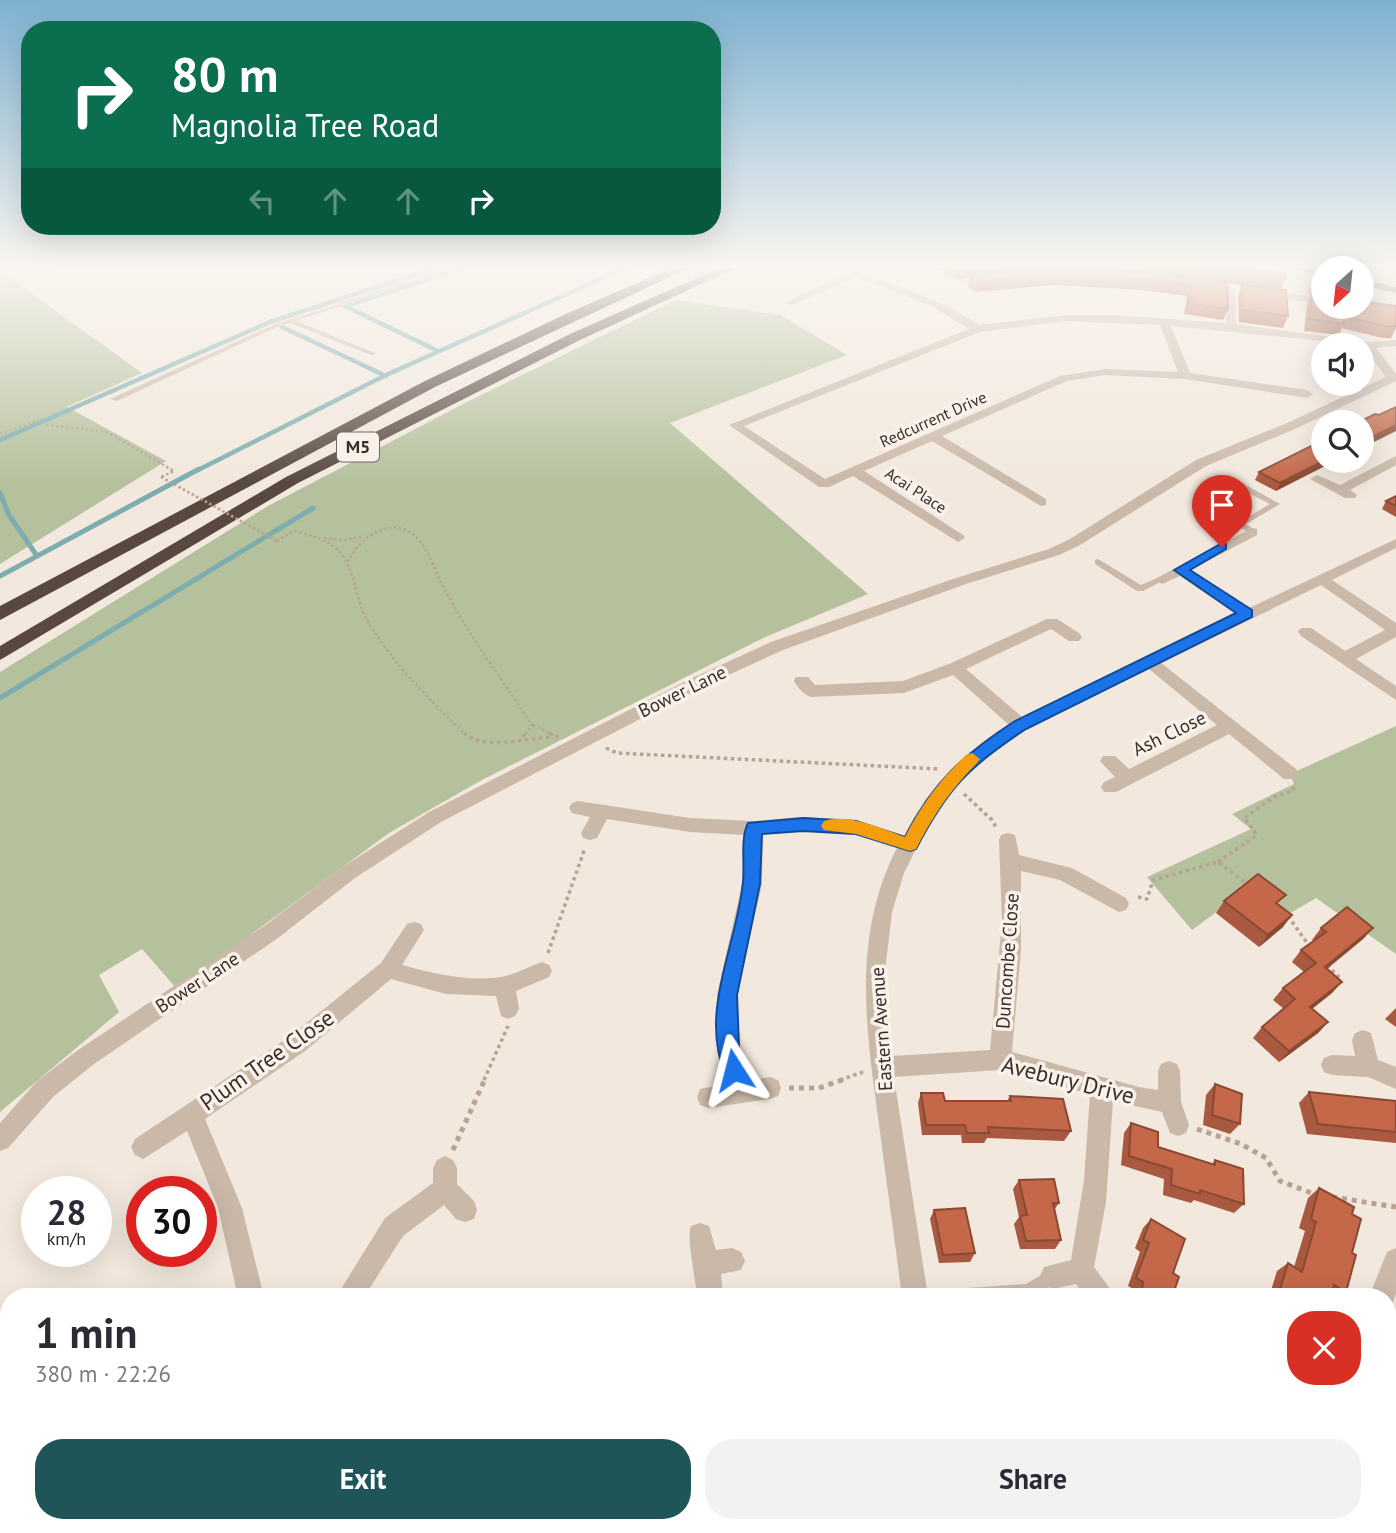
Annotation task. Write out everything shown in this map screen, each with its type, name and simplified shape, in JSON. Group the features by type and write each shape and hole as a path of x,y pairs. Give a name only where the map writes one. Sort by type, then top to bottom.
{"highway":[{"name":"M5","path":"0,614 430,384 523,340"},
{"name":"M5","path":"0,654 292,481 570,340"}],"street":[{"name":"Redcurrent Drive","path":"951,340 735,425 824,484 1065,378 1105,372 1185,376 1307,394"},
{"path":"1171,340 1185,376"},
{"path":"1374,345 1396,343"},
{"name":"Bower Lane","path":"1374,353 1393,378 1374,387"},
{"name":"Bower Lane","path":"0,1140 45,1090 86,1057 271,932 348,873 435,817 568,741 777,646 961,581 1054,552 1075,542 1201,463 1355,396"},
{"path":"933,436 1041,502"},
{"path":"1340,490 1396,460"},
{"name":"Acai Place","path":"855,471 958,538"},
{"path":"1317,479 1353,497"},
{"path":"1161,579 1252,532"},
{"name":"Eastern Avenue","path":"914,1288 882,1067 874,980 882,912 894,873 925,813 951,779 986,747 1020,725 1396,543"},
{"path":"1181,570 1247,614"},
{"path":"1320,579 1396,630 1346,658"},
{"path":"795,701 806,686 904,687 955,668 1050,617 1074,637"},
{"path":"1306,632 1346,658 1391,697"},
{"name":"Ash Close","path":"1151,663 1290,774"},
{"path":"955,668 1020,725"},
{"name":"Ash Close","path":"1109,761 1118,782 1230,726"},
{"path":"578,808 601,814 690,825 754,828 803,824 856,828 910,845"},
{"path":"590,833 601,814"},
{"path":"739,1092 729,1047 727,995 752,884 754,828"},
{"name":"Duncombe Close","path":"1000,1060 1011,922 1012,861 1008,840"},
{"path":"1012,861 1065,873 1089,893 1119,904"},
{"name":"Plum Tree Close","path":"143,1147 297,1044 388,969 414,930"},
{"path":"388,969 418,979 461,986 505,985 541,971"},
{"path":"505,985 508,1009"},
{"path":"1363,1040 1368,1067"},
{"name":"Avebury Drive","path":"882,1067 1000,1060 1139,1098 1170,1102"},
{"path":"1332,1065 1368,1067 1396,1077"},
{"path":"1169,1071 1170,1102 1178,1125"},
{"path":"1081,1270 1093,1223 1102,1087"},
{"path":"708,1097 770,1088"},
{"path":"191,1113 230,1208 249,1288"},
{"path":"355,1288 394,1227 445,1179 465,1210"},
{"path":"700,1236 719,1262 712,1288"},
{"path":"1053,1276 1081,1270"},
{"path":"1081,1270 1096,1288"}],"lane":[{"path":"114,399 248,340"},
{"path":"337,340 373,354"},
{"path":"1230,480 1276,504 1240,524 1252,532"},
{"path":"1098,562 1140,589 1161,579"},
{"path":"1034,1288 1053,1276"}],"path":[{"path":"0,434 38,420 46,425 107,432 174,471 160,477 277,541 294,531 322,538 346,540 379,530 400,530 415,536 445,589 533,725 568,741 606,748 617,754 941,769 1008,840"},
{"path":"348,563 351,549 366,536"},
{"path":"322,538 339,550 348,563 358,603 377,635 423,691 471,738 492,741 523,737 533,725"},
{"path":"1089,893 1147,899 1153,880 1218,862 1257,835 1244,818 1274,797 1293,791 1294,783 1290,774"},
{"path":"1218,862 1257,891"},
{"path":"1287,915 1314,952"},
{"path":"1324,961 1342,980"},
{"path":"770,1088 819,1088 882,1067"},
{"path":"1178,1125 1202,1130 1241,1144 1266,1158 1280,1181 1312,1194 1396,1207"}],"green space":[{"path":"0,340 95,340 142,373 67,407 166,461 0,564"},
{"path":"595,340 821,340 847,355 670,423 868,594 761,639 480,781 389,833 177,989 142,949 99,975 119,1012 0,1112 0,672 268,506 465,403"},
{"path":"1396,726 1396,954 1316,898 1287,915 1250,887 1192,930 1147,877 1251,829 1232,814 1294,784 1290,774"}],"building":[{"path":"1396,407 1396,425 1374,436 1374,414"},
{"path":"1311,446 1311,467 1280,483 1259,472"},
{"path":"1396,496 1396,506 1386,501"},
{"path":"1258,874 1286,895 1276,903 1292,915 1268,935 1224,901"},
{"path":"1347,907 1373,928 1325,967 1342,982 1310,1007 1328,1022 1289,1051 1262,1027 1295,999 1283,988 1316,963 1301,950 1326,932 1321,928"},
{"path":"1215,1084 1242,1094 1240,1124 1212,1115"},
{"path":"1309,1092 1396,1101 1396,1132 1318,1124"},
{"path":"921,1093 943,1093 945,1101 1011,1101 1010,1096 1063,1099 1071,1131 988,1127 989,1133 967,1133 965,1125 926,1125"},
{"path":"1131,1123 1158,1132 1158,1147 1215,1165 1215,1160 1243,1169 1244,1204 1200,1190 1200,1194 1171,1185 1172,1169 1129,1156"},
{"path":"1054,1179 1059,1203 1053,1203 1061,1240 1026,1241 1020,1216 1027,1215 1019,1180"},
{"path":"1319,1188 1354,1207 1352,1214 1361,1219 1352,1253 1356,1255 1347,1288 1334,1285 1333,1288 1280,1288 1288,1263 1302,1272 1316,1222 1311,1219"},
{"path":"965,1208 975,1253 943,1255 934,1210"},
{"path":"1151,1219 1185,1239 1173,1273 1179,1277 1175,1288 1142,1288 1143,1282 1136,1278 1149,1243 1143,1240"}],"waterway":[{"path":"0,440 230,340"},
{"path":"309,340 385,376"},
{"path":"414,340 438,351"},
{"path":"385,376 465,340"},
{"path":"196,471 385,376"},
{"path":"0,576 199,469"},
{"path":"0,493 9,515 37,556"},
{"path":"0,698 313,508"}],"slow traffic":[{"path":"830,826 856,828 910,845 925,813 943,788 972,759"}],"route":[{"path":"734,1070 729,1047 727,995 752,884 754,828 803,824 856,828 910,845 925,813 943,788 963,766 986,747 1020,725 1247,614 1181,570 1222,547"}]}
